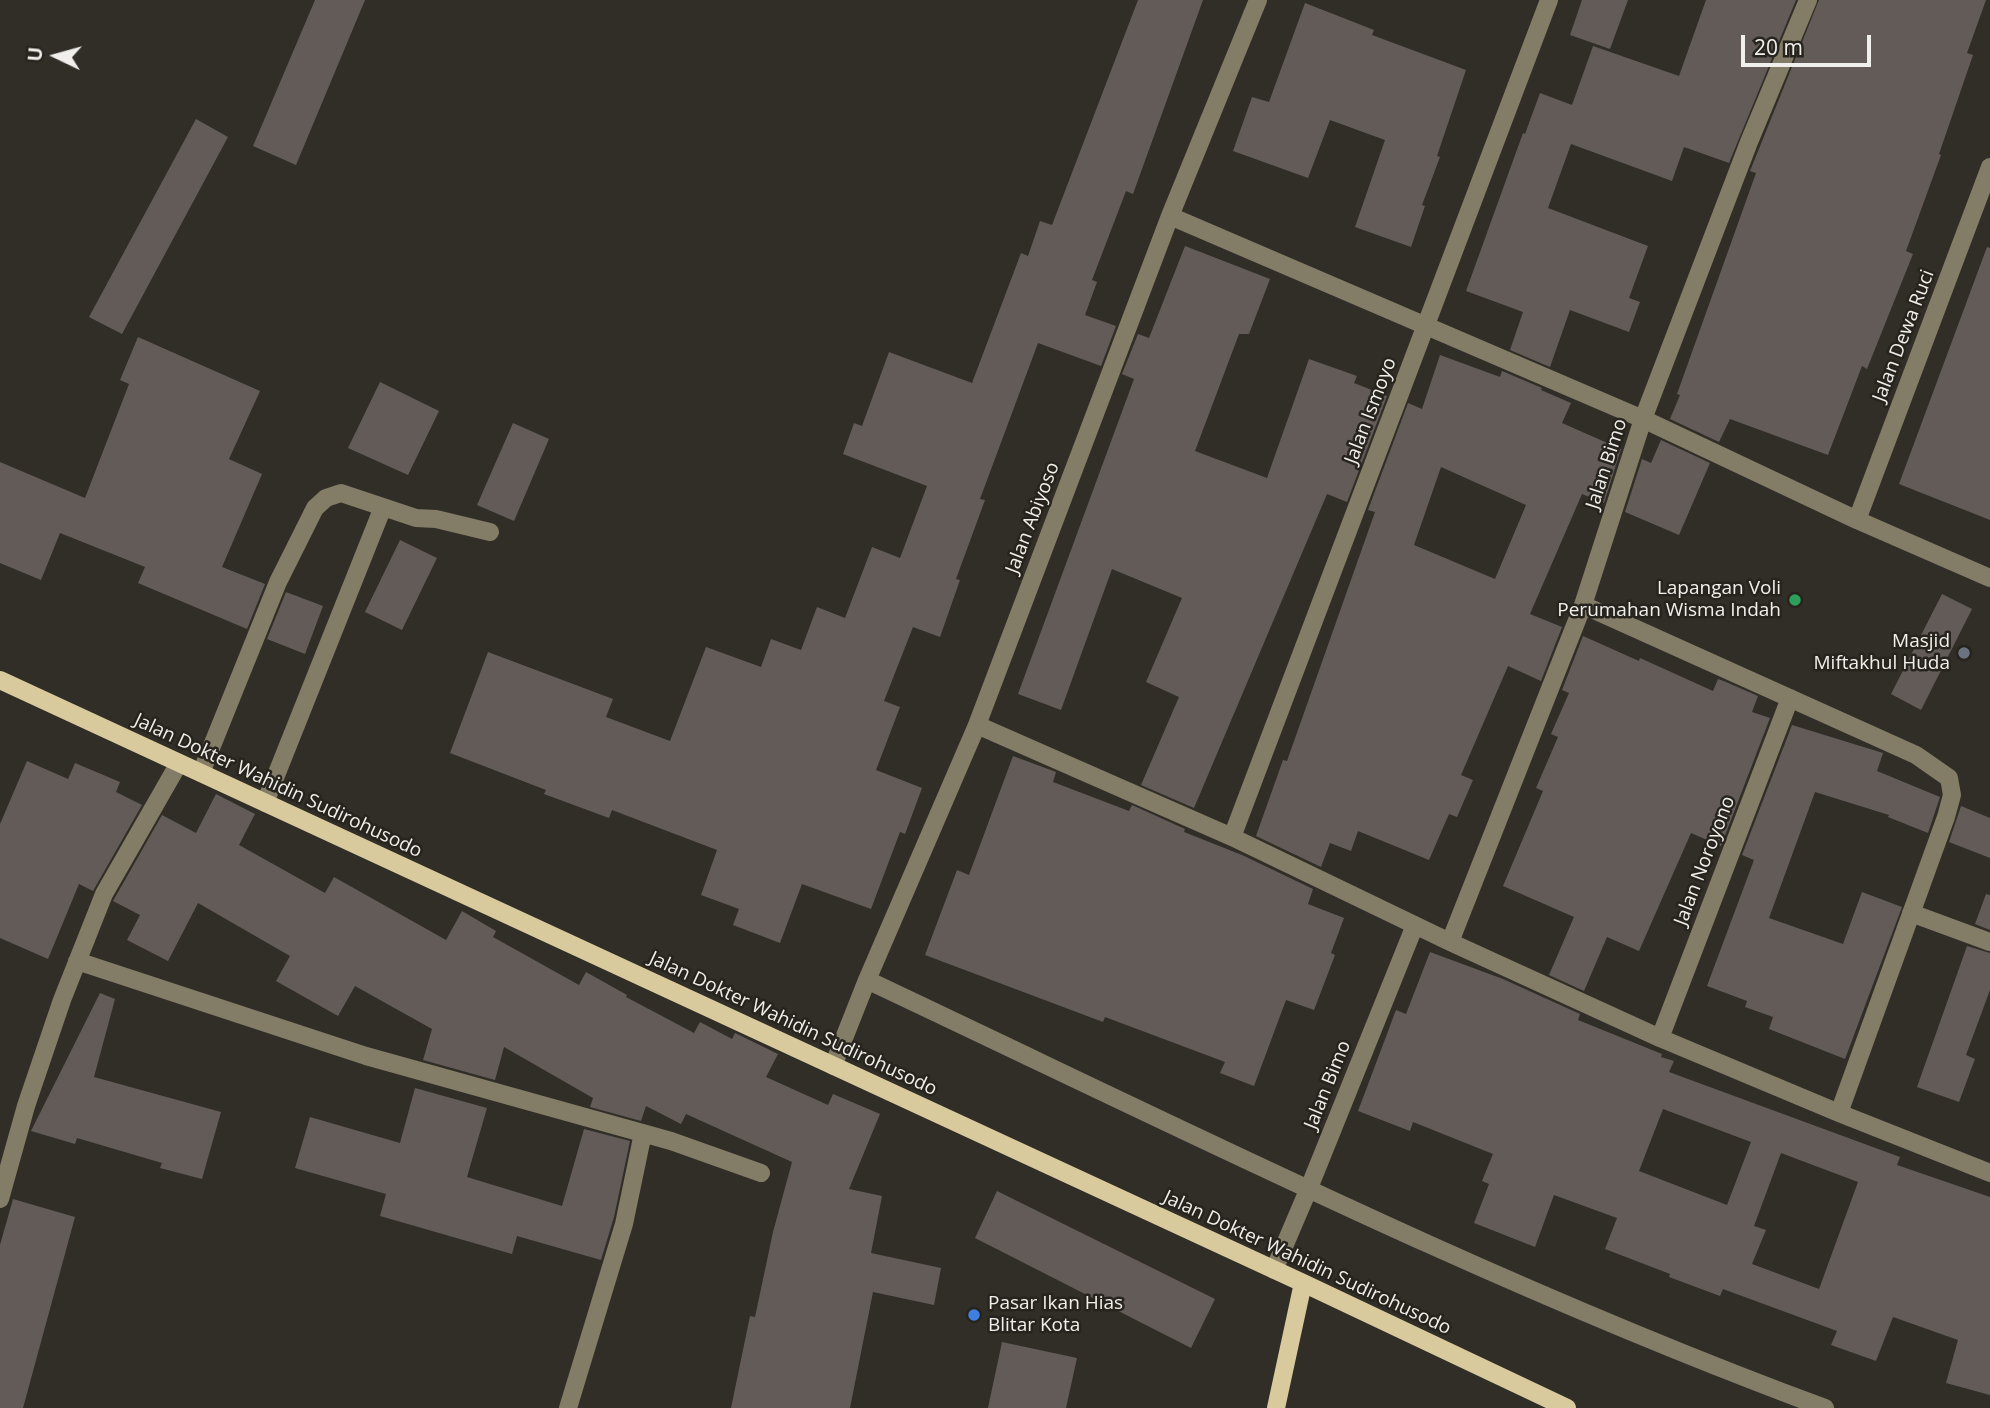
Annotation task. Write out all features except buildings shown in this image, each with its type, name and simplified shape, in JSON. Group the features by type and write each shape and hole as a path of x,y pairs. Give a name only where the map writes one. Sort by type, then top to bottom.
{"main road":[{"name":"Jalan Dokter Wahidin Sudirohusodo","path":"0,680 833,1066 1276,1264 1303,1283 1567,1408"},
{"path":"1276,1408 1303,1283"}],"street":[{"name":"Jalan Abiyoso","path":"833,1066 867,980 977,725 1170,216 1258,0"},
{"name":"Jalan Ismoyo","path":"1232,837 1549,0"},
{"name":"Jalan Bimo","path":"1450,942 1583,605 1643,419 1749,142 1808,0"},
{"name":"Jalan Dewa Ruci","path":"1857,520 1990,167"},
{"path":"1170,216 1643,419 1857,520 1990,578"},
{"path":"201,773 278,582 315,508 327,498 341,493 416,518 436,519 490,532"},
{"path":"265,803 383,507"},
{"path":"1583,605 1916,755 1949,778 1952,796 1946,817 1839,1113"},
{"name":"Jalan Noroyono","path":"1660,1038 1790,698"},
{"path":"977,725 1232,837 1450,942 1660,1038 1990,1173"},
{"path":"0,1199 26,1106 104,894 179,763"},
{"path":"1911,913 1990,942"},
{"name":"Jalan Bimo","path":"1276,1264 1415,925"},
{"path":"78,961 366,1056 643,1133 761,1173"},
{"path":"867,980 1405,1234 1718,1368 1825,1408"},
{"path":"568,1408 624,1224 643,1133"}],"place":[{"name":"Lapangan Voli Perumahan Wisma Indah","path":"1795,600"},
{"name":"Masjid Miftakhul Huda","path":"1964,653"},
{"name":"Pasar Ikan Hias Blitar Kota","path":"974,1315"}]}
